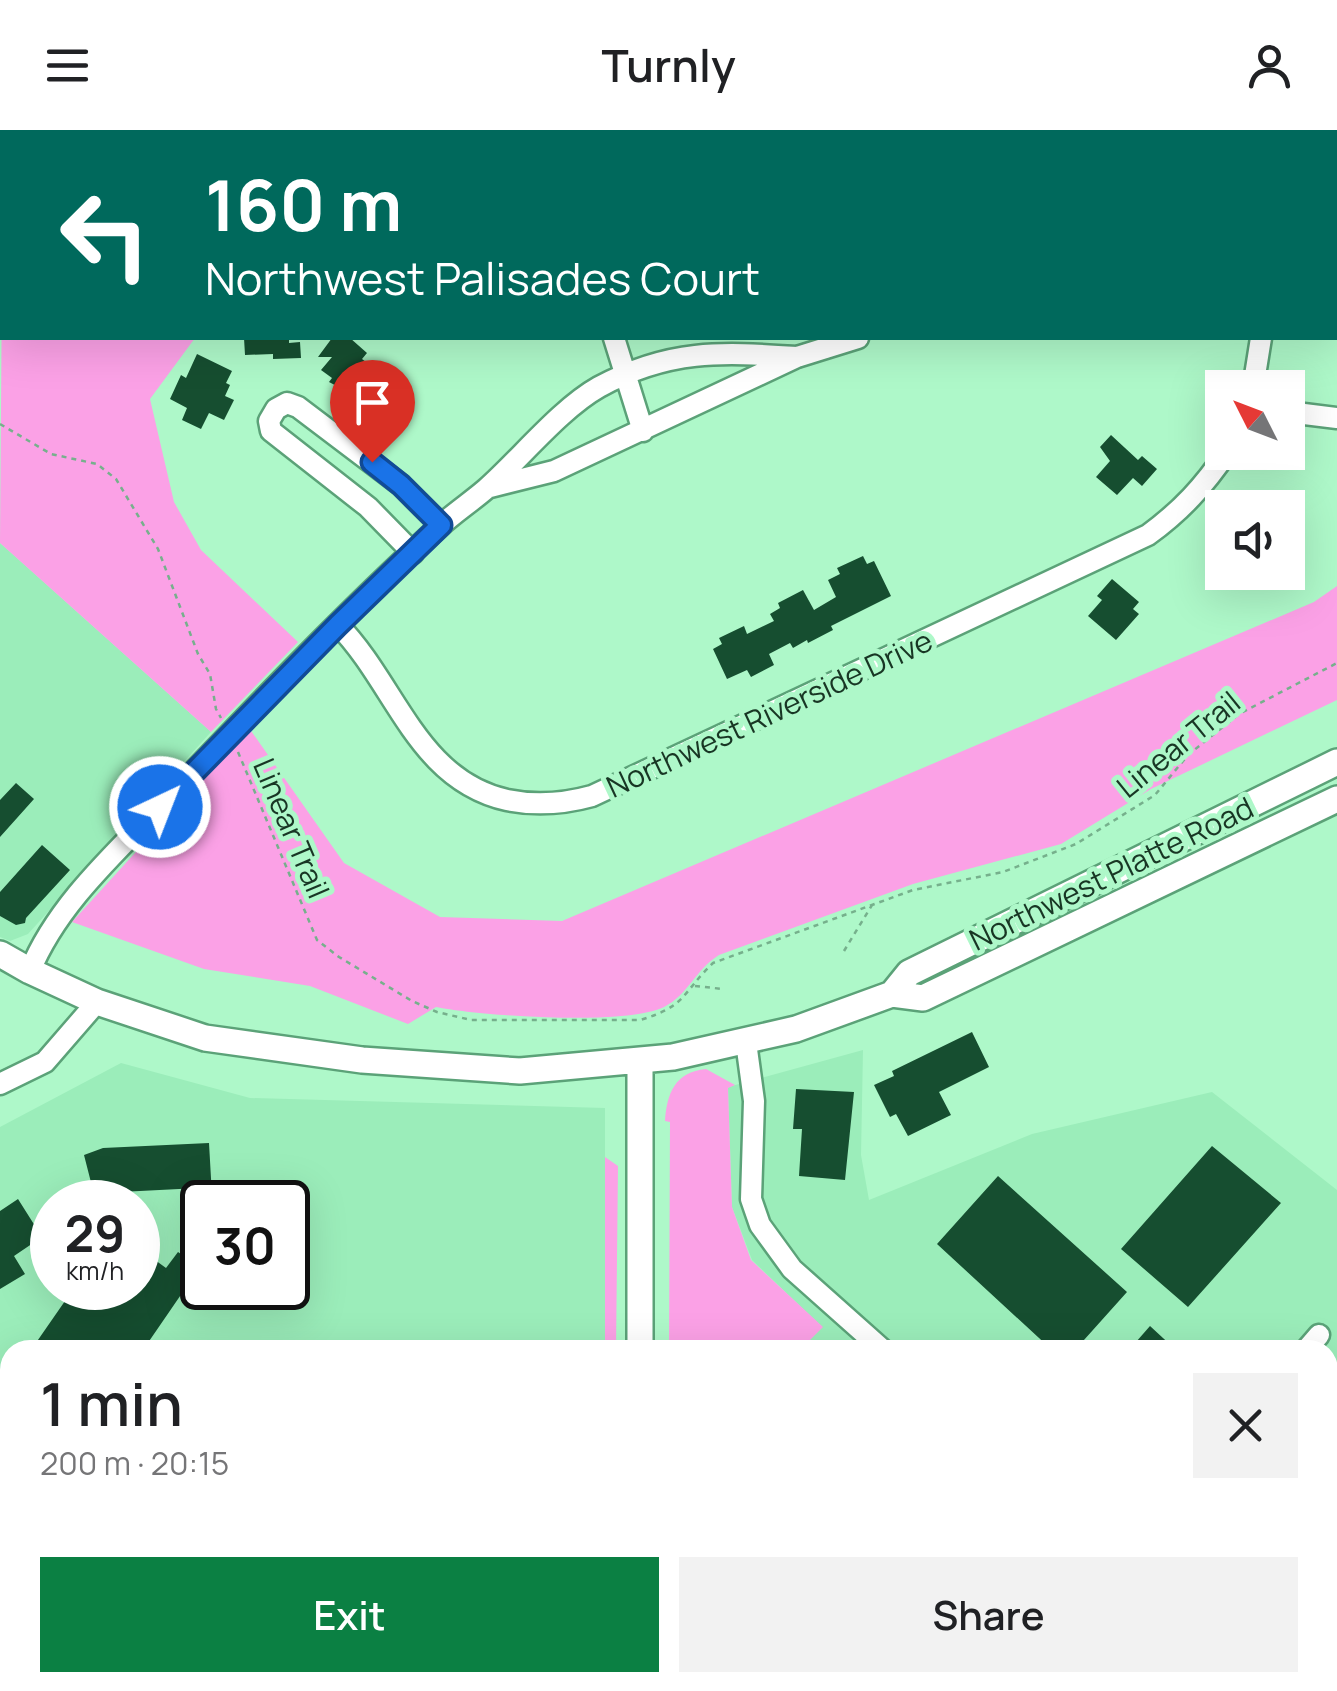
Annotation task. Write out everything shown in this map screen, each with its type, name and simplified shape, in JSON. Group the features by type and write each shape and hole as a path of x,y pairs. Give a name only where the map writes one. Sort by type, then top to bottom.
{"main road":[{"name":"Northwest Platte Road","path":"892,994 909,973 1337,762"},
{"name":"Northwest Platte Road","path":"0,954 97,1002 205,1038 362,1060 520,1072 640,1062 746,1042 892,994 924,998 1337,799"},
{"path":"640,1062 640,1340"}],"street":[{"path":"615,340 643,430"},
{"path":"488,488 554,471 797,358 852,340"},
{"path":"1256,370 1261,340"},
{"path":"30,972 39,949 88,882 230,733 441,525 488,488 532,443 596,388 672,357 719,352 797,358"},
{"path":"412,553 368,507 271,432 269,421 276,409 286,403 298,406 401,485 441,525"},
{"path":"1305,414 1337,418"},
{"name":"Northwest Riverside Drive","path":"338,625 361,648 425,750 441,768 490,796 520,802 567,803 592,796 1148,535 1180,512 1215,470"},
{"path":"0,1084 45,1062 97,1002"},
{"path":"746,1042 754,1101 751,1199 760,1225 792,1269 872,1340"}],"path":[{"name":"Linear Trail","path":"0,424 51,454 97,464 116,479 158,549 198,654 210,674 216,709 230,733 317,940 412,1001 471,1020 640,1020 662,1013 684,999 713,963 912,890 1002,872 1076,844 1154,795 1188,755 1239,714 1337,662"},
{"path":"844,951 872,905"},
{"path":"693,986 723,989"}],"shaded area":[{"path":"2,340 194,340 150,399 174,502 201,550 298,642 211,732 0,543"},
{"path":"0,543 211,732 28,934 10,941 0,937"},
{"path":"1337,586 1337,700 1151,789 1061,844 913,884 719,955 672,1002 645,1013 552,1018 436,1007 408,1024 310,986 204,969 72,922 249,728 344,863 440,917 562,921 1314,602"},
{"path":"863,1050 861,1155 869,1200 1032,1134 1212,1092 1337,1190 1337,1340 810,1340 822,1327 752,1260 732,1207 728,1087"},
{"path":"121,1063 250,1098 605,1108 605,1340 0,1340 0,1127"},
{"path":"706,1069 735,1085 728,1088 732,1207 751,1260 823,1327 810,1340 669,1340 670,1122 665,1121 675,1086 695,1071"},
{"path":"605,1157 618,1166 616,1340 605,1340"}],"building":[{"path":"244,340 300,342 301,358 245,355"},
{"path":"331,340 352,340 367,353 362,359 370,365 350,393 329,382 332,378 321,370 332,357 318,357"},
{"path":"197,354 232,371 225,396 234,400 224,420 209,413 201,429 182,420 187,408 170,399"},
{"path":"1111,435 1138,460 1142,456 1157,469 1142,486 1133,478 1117,495 1096,477 1110,461 1100,447"},
{"path":"863,556 867,564 874,561 891,596 831,626 833,630 808,643 807,640 793,648 790,643 769,654 774,665 751,677 747,670 727,679 713,649 722,644 719,638 744,626 747,634 774,621 770,614 780,608 778,603 803,590 814,610 836,597 828,580 840,574 837,568"},
{"path":"1112,579 1139,602 1133,609 1139,614 1116,640 1088,616 1102,600 1097,596"},
{"path":"16,783 34,799 0,837 0,800"},
{"path":"42,845 70,870 25,923 16,925 0,916 0,892"},
{"path":"972,1032 989,1067 939,1092 951,1115 908,1136 896,1114 890,1117 874,1085 894,1076 892,1071"},
{"path":"796,1089 854,1092 845,1180 799,1176 802,1129 793,1129"},
{"path":"209,1143 211,1180 180,1180 180,1189 160,1190 160,1180 90,1180 84,1155 103,1148"},
{"path":"1212,1146 1281,1203 1188,1307 1121,1249"},
{"path":"998,1176 1127,1292 1084,1340 1041,1340 937,1244"},
{"path":"18,1199 30,1218 30,1245 14,1256 25,1274 0,1289 0,1211"},
{"path":"180,1253 180,1296 150,1340 38,1340 59,1310 160,1310 160,1264 166,1268"},
{"path":"1150,1326 1165,1340 1138,1340"}],"route":[{"path":"160,807 441,525 372,462"}]}
